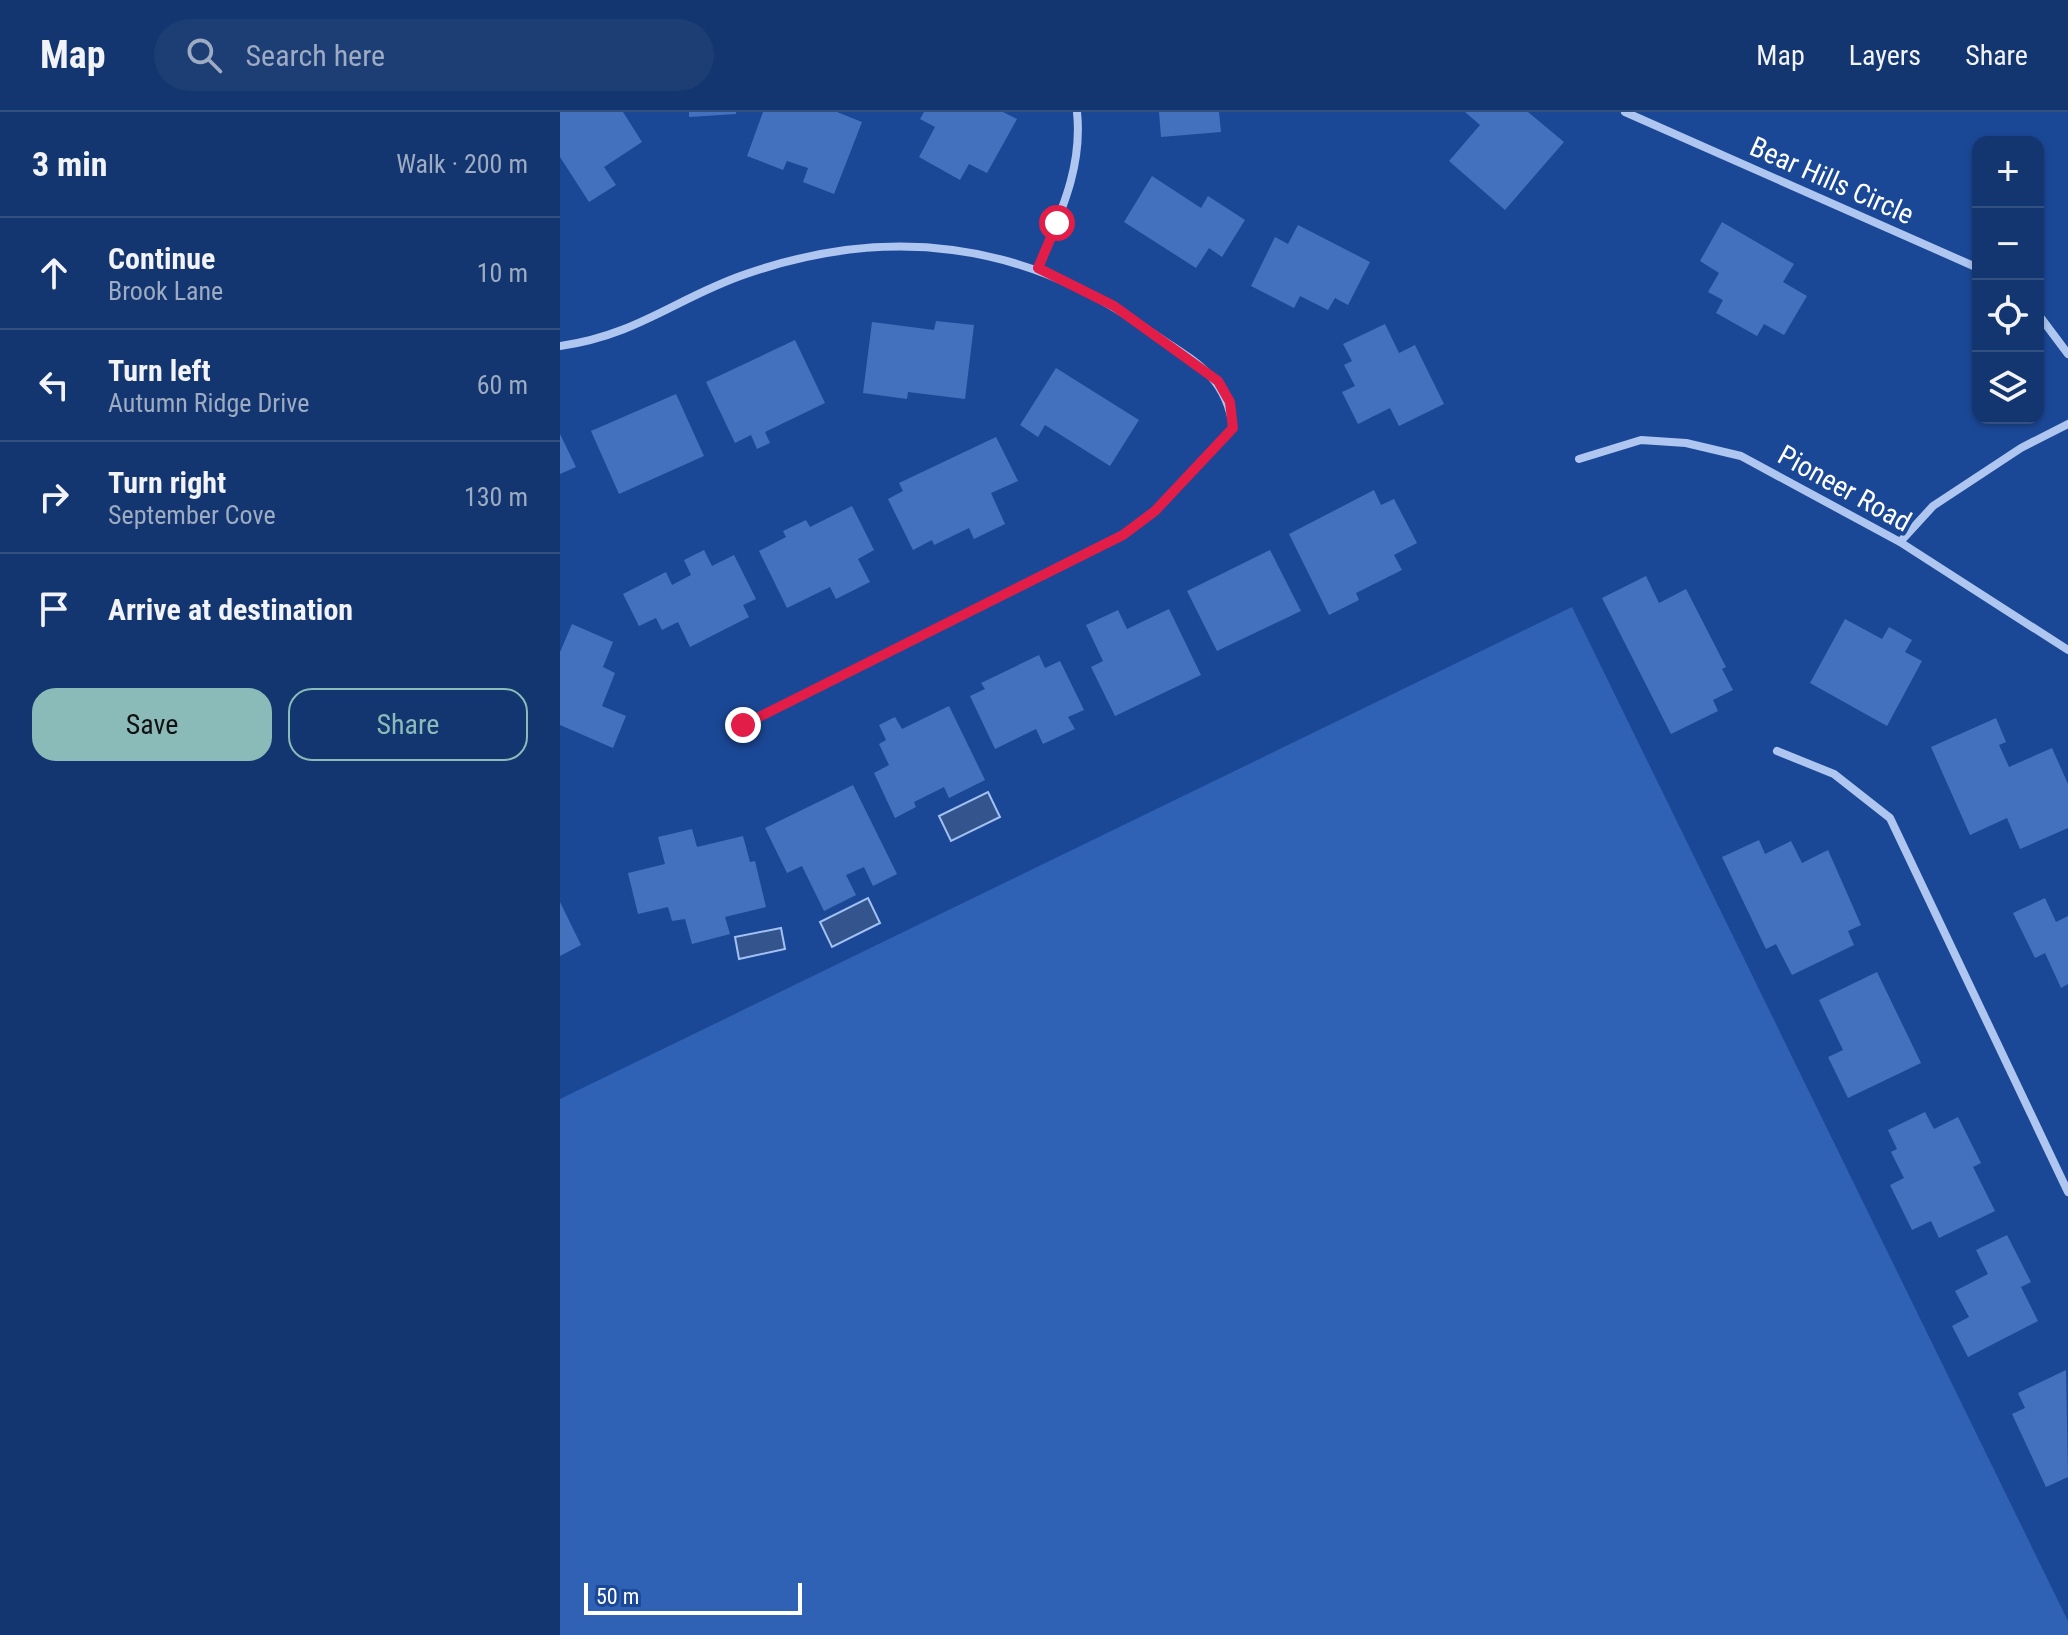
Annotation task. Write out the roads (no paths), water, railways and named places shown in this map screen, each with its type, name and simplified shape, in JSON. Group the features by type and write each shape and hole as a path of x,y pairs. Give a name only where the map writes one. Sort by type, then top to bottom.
{"street":[{"path":"1038,268 1074,179 1079,132 1077,112"},
{"name":"Bear Hills Circle","path":"1625,112 1972,265"},
{"path":"560,346 618,334 744,274 841,250 889,245 939,247 1038,268 1114,306 1209,374 1230,402 1233,428 1155,511 1123,535 743,725"},
{"path":"2044,320 2068,354"},
{"path":"1900,542 1933,506 2021,448 2068,424"},
{"name":"Pioneer Road","path":"1579,459 1641,440 1686,443 1741,456 1900,542 2068,650"},
{"path":"1777,751 1834,774 1890,818 2068,1192"}]}
